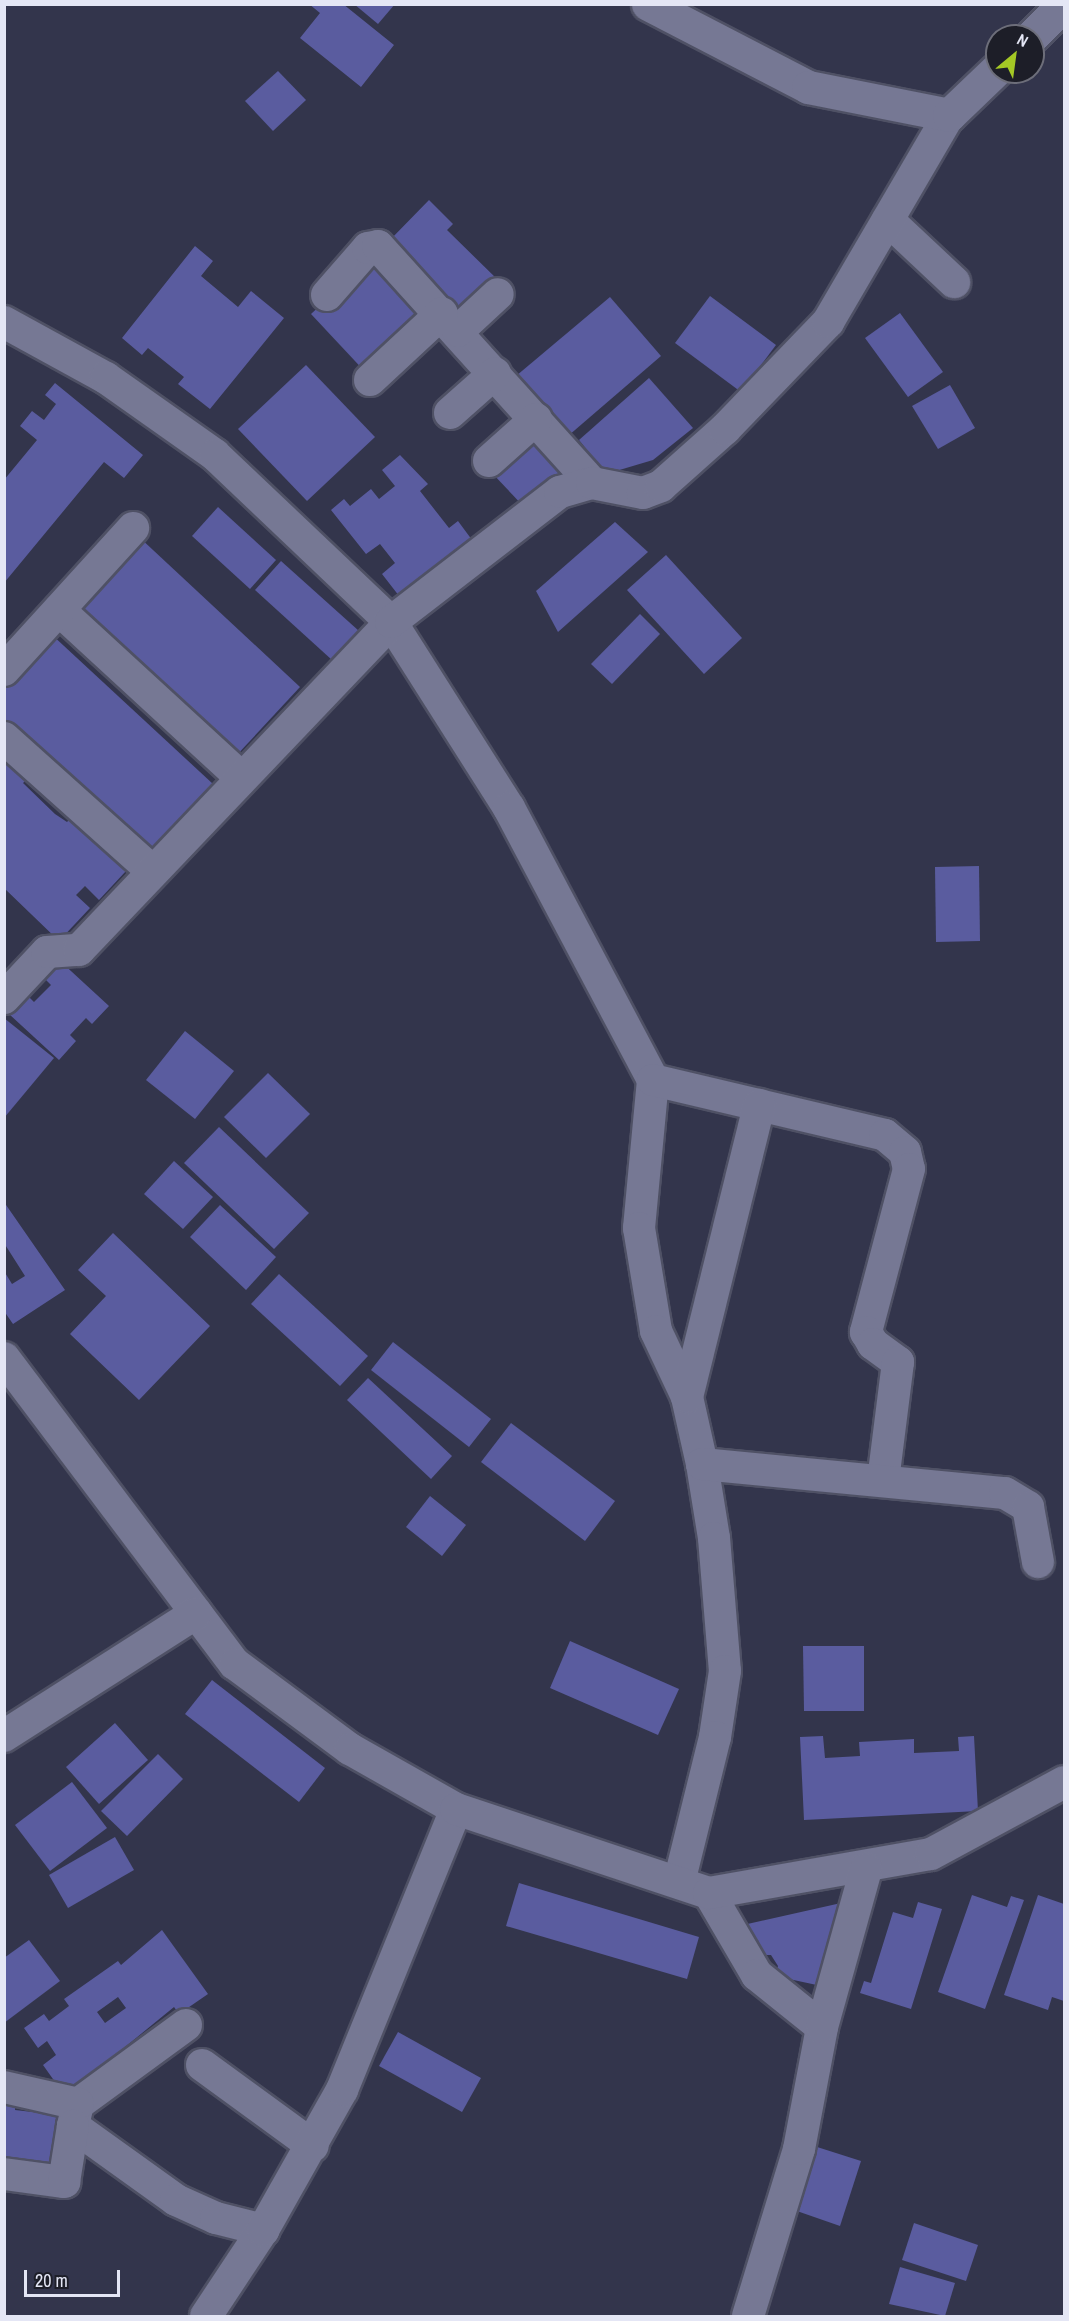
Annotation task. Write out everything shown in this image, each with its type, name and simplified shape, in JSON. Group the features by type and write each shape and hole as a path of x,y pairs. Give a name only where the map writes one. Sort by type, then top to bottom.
{"street":[{"path":"648,4 808,87 950,115"},
{"path":"1044,24 1065,4"},
{"path":"4,998 47,952 79,950 391,622 560,492 592,483 643,493 661,486 725,429 828,322 950,115 985,81"},
{"path":"888,220 954,282"},
{"path":"327,295 375,244 450,322 592,483"},
{"path":"370,380 450,322 498,294"},
{"path":"4,322 106,378 215,455 391,622 509,808 653,1080 639,1228 656,1331 687,1397 702,1464 714,1538 725,1671 715,1737 679,1883"},
{"path":"450,413 495,373"},
{"path":"489,461 536,419"},
{"path":"4,670 133,528"},
{"path":"59,610 242,778"},
{"path":"4,738 152,871"},
{"path":"653,1080 885,1135 899,1144 910,1161 866,1332 873,1344 898,1362 883,1481"},
{"path":"687,1397 759,1105"},
{"path":"4,1358 235,1665 350,1749 456,1809 709,1893 866,1869 931,1854 1065,1782"},
{"path":"702,1464 883,1481 1018,1497 1035,1522 1038,1562"},
{"path":"4,1736 196,1613"},
{"path":"206,2316 263,2230 313,2146 356,2058 456,1809"},
{"path":"748,2316 799,2149 822,2027 866,1869"},
{"path":"709,1893 757,1975 822,2027"},
{"path":"4,2174 64,2182 75,2115 186,2025"},
{"path":"202,2065 313,2146"},
{"path":"4,2087 75,2115 176,2199 216,2218 263,2230"}],"building":[{"path":"309,4 343,4 394,45 361,87 300,38 320,13"},
{"path":"354,4 395,4 378,24"},
{"path":"278,71 306,100 273,131 245,101"},
{"path":"429,200 453,224 447,230 499,281 465,315 389,241"},
{"path":"195,246 213,261 201,276 238,307 251,291 284,318 210,409 178,384 184,377 148,348 142,355 122,338"},
{"path":"373,257 431,318 369,376 311,314"},
{"path":"710,296 776,345 741,392 675,343"},
{"path":"610,297 661,356 568,436 516,376"},
{"path":"900,313 943,372 908,397 865,338"},
{"path":"306,365 375,437 307,501 238,429"},
{"path":"649,378 693,428 653,460 606,474 579,440"},
{"path":"55,383 143,455 124,478 104,462 4,583 4,480 37,440 20,426 32,411 44,420 56,404 45,395"},
{"path":"950,385 975,428 938,449 912,406"},
{"path":"532,436 565,471 525,508 492,473"},
{"path":"400,455 428,484 420,491 449,528 458,521 475,544 403,601 382,574 395,563 380,544 366,554 331,510 344,499 350,506 371,489 379,499 395,486 382,470"},
{"path":"218,507 276,560 250,589 192,536"},
{"path":"615,522 648,552 558,632 536,591"},
{"path":"138,536 300,687 235,757 73,606"},
{"path":"666,555 742,638 704,674 627,590"},
{"path":"281,561 359,631 332,660 255,590"},
{"path":"640,614 660,634 612,684 591,664"},
{"path":"50,633 213,784 150,852 4,718 4,683"},
{"path":"4,753 29,777 23,783 55,814 67,822 71,818 126,871 99,900 85,886 76,895 90,908 59,941 4,888"},
{"path":"979,866 980,941 936,942 935,867"},
{"path":"59,960 109,1006 92,1024 86,1018 70,1035 76,1041 59,1060 9,1014 27,995 34,1002 51,985 43,977"},
{"path":"4,1018 54,1058 4,1118"},
{"path":"185,1031 234,1071 195,1119 146,1080"},
{"path":"268,1073 310,1114 266,1158 224,1117"},
{"path":"219,1127 309,1213 274,1249 184,1163"},
{"path":"174,1161 213,1197 183,1229 144,1194"},
{"path":"4,1202 65,1290 13,1324 4,1311 4,1271 12,1284 25,1276 4,1243"},
{"path":"220,1205 276,1257 246,1290 190,1237"},
{"path":"113,1233 210,1326 139,1400 70,1334 106,1296 78,1270"},
{"path":"279,1274 368,1356 340,1386 251,1304"},
{"path":"393,1342 491,1419 469,1447 371,1370"},
{"path":"368,1378 452,1456 431,1479 347,1400"},
{"path":"511,1423 615,1501 585,1541 481,1462"},
{"path":"430,1496 466,1525 442,1556 406,1527"},
{"path":"570,1641 679,1689 658,1735 550,1688"},
{"path":"803,1646 864,1646 864,1711 804,1711"},
{"path":"212,1680 325,1768 299,1802 185,1714"},
{"path":"115,1723 148,1760 99,1804 66,1767"},
{"path":"823,1736 825,1758 860,1756 859,1742 914,1739 914,1753 959,1751 958,1737 974,1736 978,1811 804,1820 800,1737"},
{"path":"158,1754 183,1779 127,1836 101,1811"},
{"path":"72,1782 107,1828 50,1871 15,1825"},
{"path":"115,1837 134,1870 68,1908 49,1875"},
{"path":"519,1883 699,1937 687,1979 506,1926"},
{"path":"972,1895 1007,1907 1011,1896 1024,1900 985,2009 938,1992"},
{"path":"1038,1895 1064,1904 1064,2001 1052,1997 1048,2010 1004,1995"},
{"path":"850,1901 826,1987 775,1976 778,1966 771,1955 761,1955 758,1940 745,1938 743,1925"},
{"path":"918,1902 942,1909 911,2009 860,1993 864,1981 871,1983 893,1912 913,1918"},
{"path":"162,1930 208,1994 179,2014 174,2007 65,2096 43,2065 56,2055 47,2041 38,2048 24,2028 44,2014 49,2021 69,2006 64,1999 118,1961 121,1965","holes":["118,1997 126,2008 105,2023 97,2012"]},
{"path":"29,1940 60,1981 4,2023 4,1958"},
{"path":"398,2032 481,2078 462,2112 379,2066"},
{"path":"4,2096 16,2098 15,2110 59,2115 51,2154 61,2156 57,2175 4,2165"},
{"path":"814,2146 861,2161 840,2226 794,2210"},
{"path":"914,2223 978,2245 966,2281 902,2260"},
{"path":"900,2267 955,2283 945,2316 889,2304"}]}
